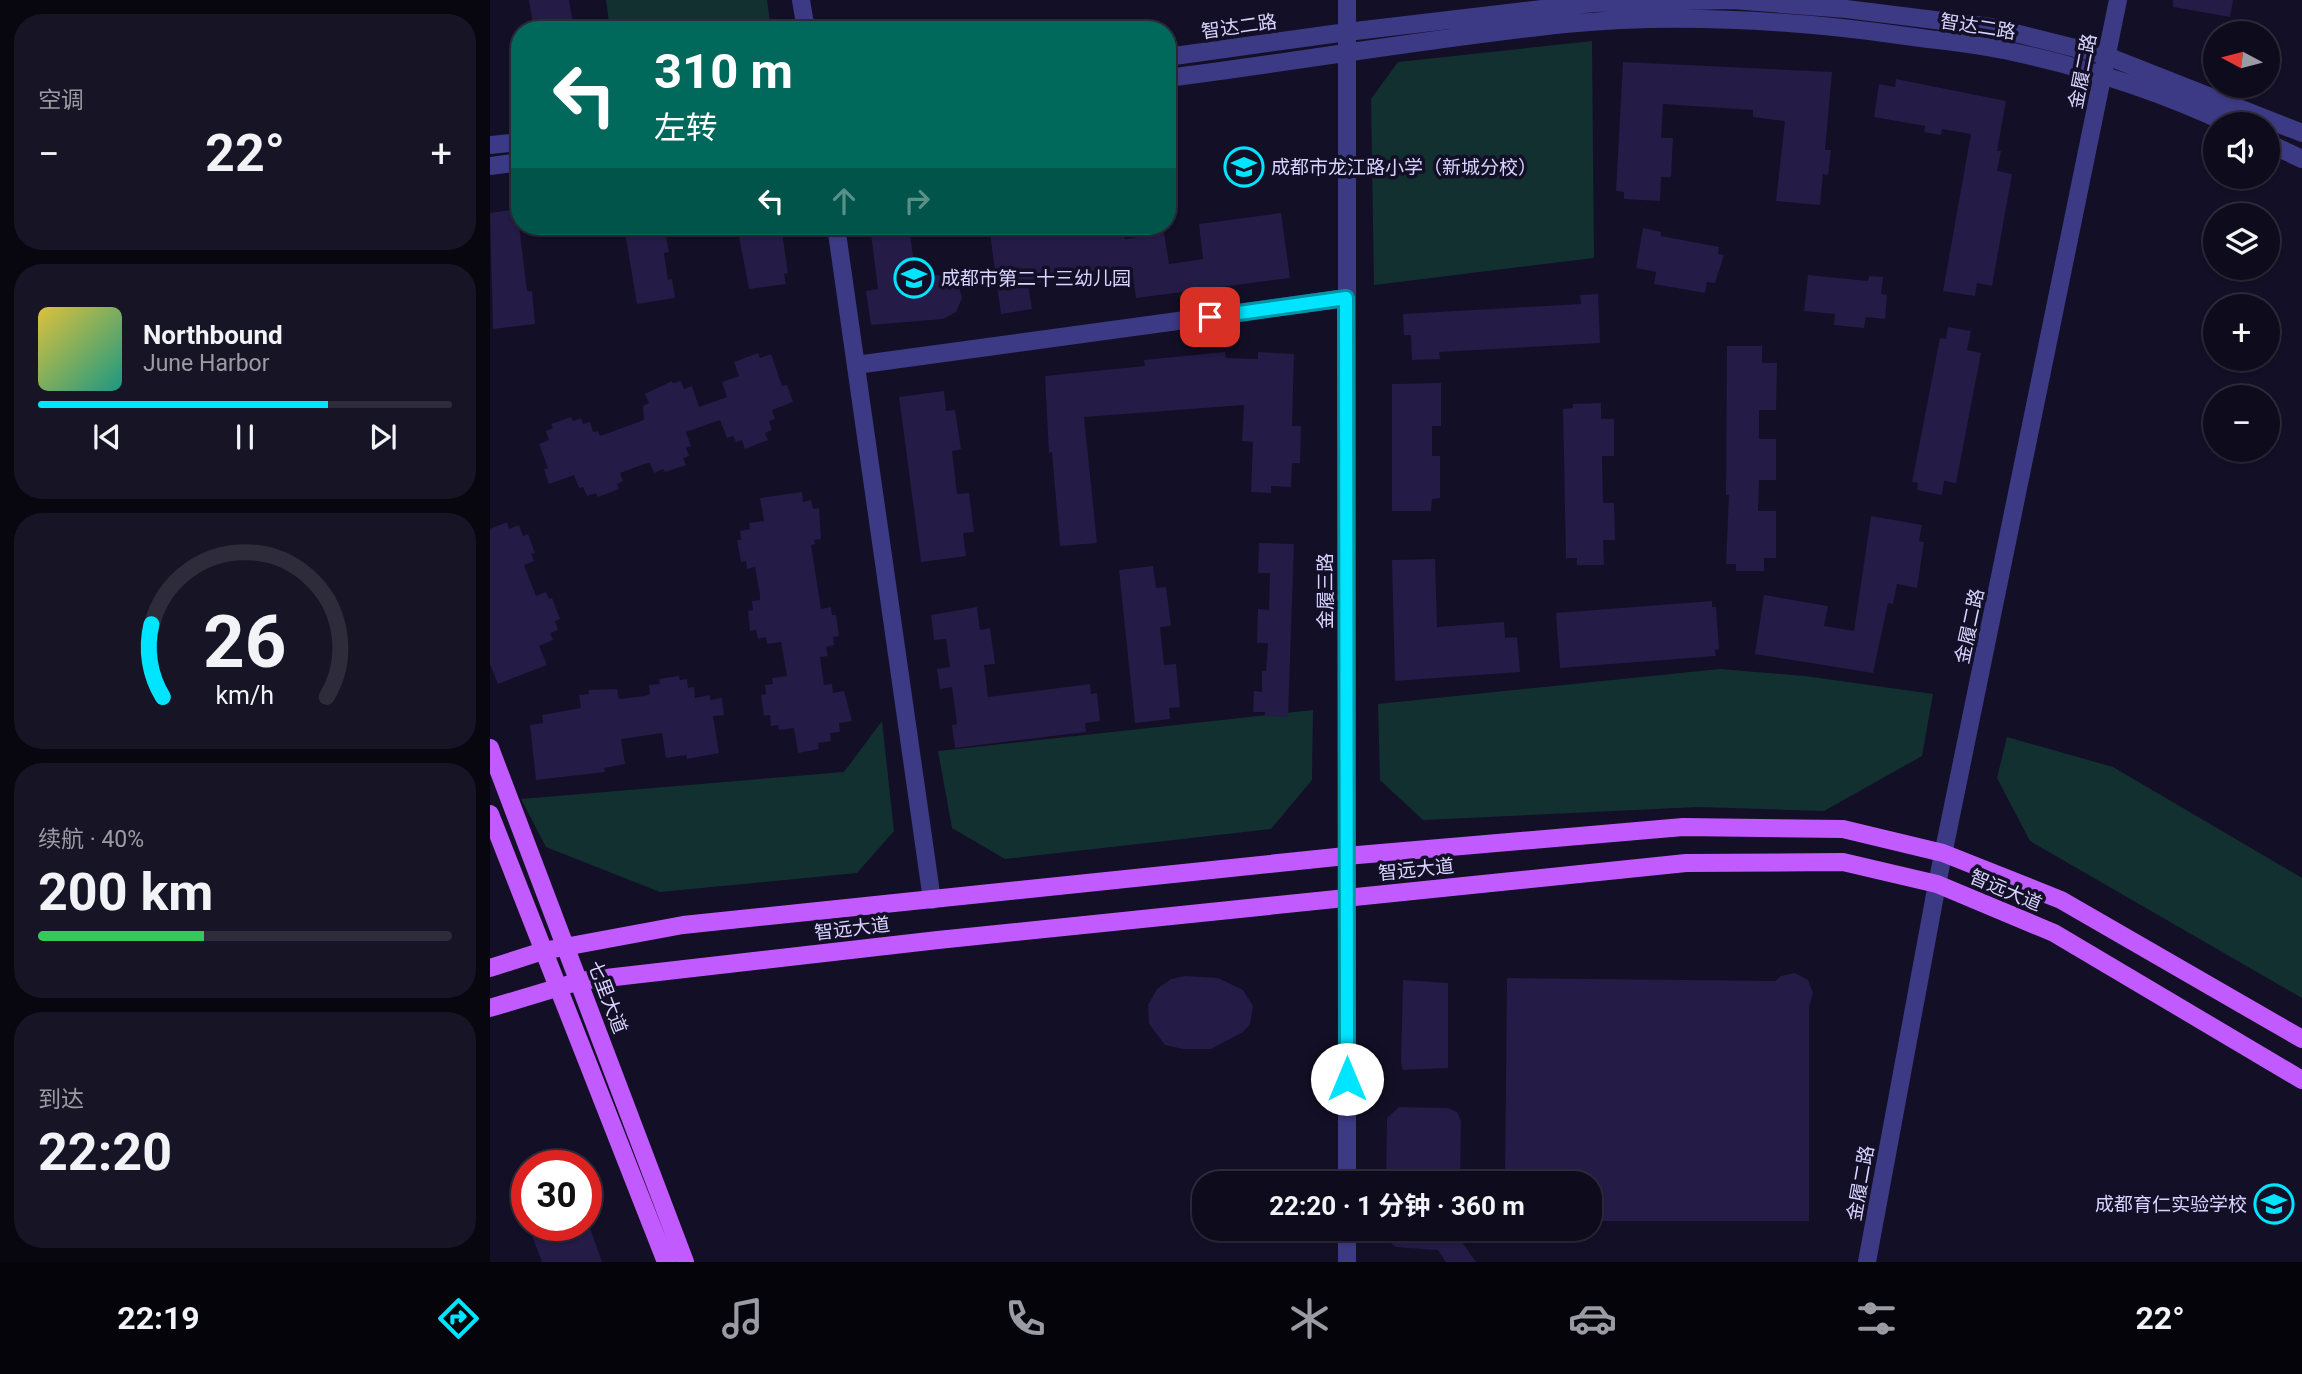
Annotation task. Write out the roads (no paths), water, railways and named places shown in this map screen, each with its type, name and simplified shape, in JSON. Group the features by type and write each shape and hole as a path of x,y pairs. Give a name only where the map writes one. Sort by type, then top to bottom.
{"main road":[{"name":"七里大道","path":"490,748 685,1262"},
{"path":"490,814 666,1262"},
{"name":"智远大道","path":"490,968 543,951 683,925 1346,856 1683,827 1843,828 1943,853 2061,900 2302,1039"},
{"name":"智远大道","path":"490,1008 580,981 938,940 1686,863 1843,862 1937,884 2054,933 2302,1080"}],"street":[{"path":"801,0 804,21"},
{"name":"金履三路","path":"1347,1171 1348,0"},
{"name":"智达二路","path":"1176,56 1347,32 1593,3 1732,0 1846,9 1991,27 2107,56 2302,133"},
{"name":"金履二路","path":"1867,1262 1943,853 2118,0"},
{"name":"智达二路","path":"1176,77 1566,24 1645,19 1758,20 1832,26 2011,51 2103,75 2204,112"},
{"path":"490,145 511,143"},
{"path":"2280,149 2302,159"},
{"path":"490,166 511,163"},
{"path":"837,235 932,900"},
{"path":"856,365 1346,298"},
{"path":"1347,1241 1347,1262"}],"place":[{"name":"成都市龙江路小学（新城分校）","path":"1244,167"},
{"name":"成都市第二十三幼儿园","path":"914,278"},
{"name":"成都育仁实验学校","path":"2274,1204"}]}
